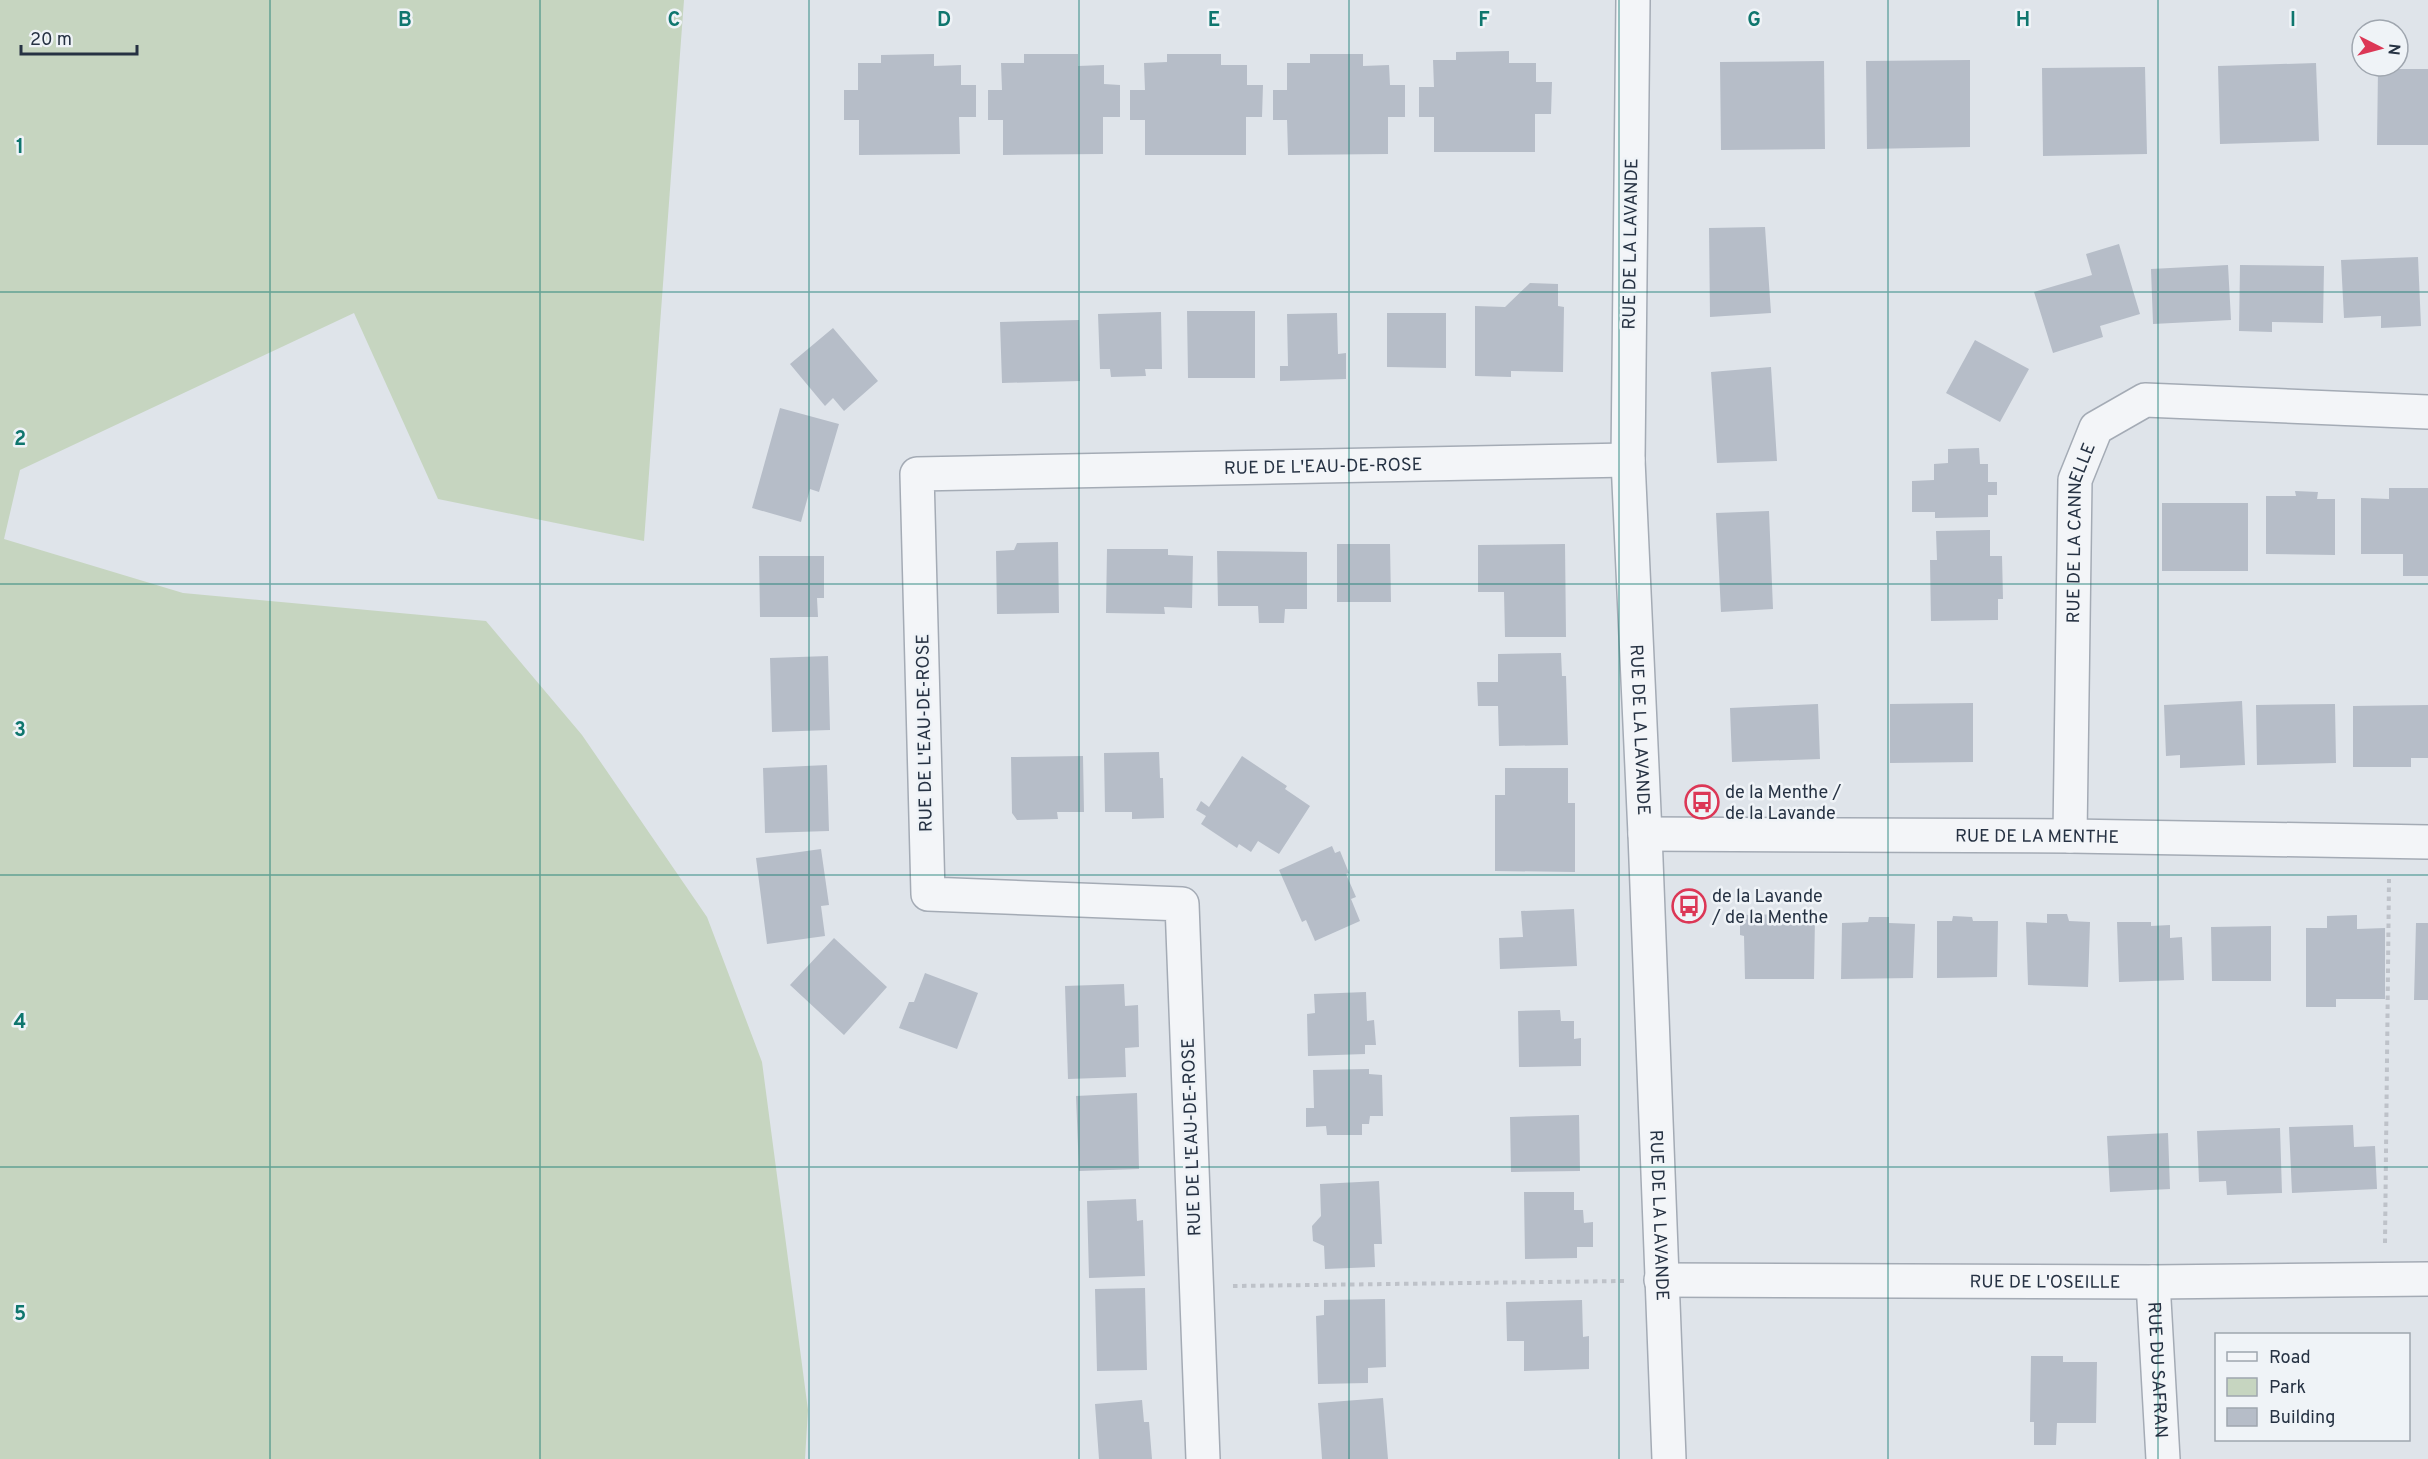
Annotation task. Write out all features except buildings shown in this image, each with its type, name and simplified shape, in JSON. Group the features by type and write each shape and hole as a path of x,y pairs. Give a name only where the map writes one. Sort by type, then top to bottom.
{"street":[{"name":"RUE DE LA LAVANDE","path":"1633,0 1628,460 1669,1459"},
{"name":"RUE DE LA CANNELLE","path":"2070,836 2076,480 2096,428 2145,400 2428,412"},
{"name":"RUE DE L'EAU-DE-ROSE","path":"1203,1459 1182,904 928,894 917,474 1628,460"},
{"name":"RUE DE LA MENTHE","path":"1645,834 2070,836 2428,842"},
{"name":"RUE DE L'OSEILLE","path":"1661,1280 2153,1282 2428,1279"},
{"name":"RUE DU SAFRAN","path":"2153,1282 2163,1459"}],"path":[{"path":"2385,1280 2390,841"},
{"path":"1197,1286 1661,1280"}],"green space":[{"path":"0,0 684,0 644,541 438,499 354,313 20,470 4,539 183,593 486,621 582,735 707,917 762,1062 808,1410 805,1459 0,1459"}],"place":[{"name":"de la Menthe / de la Lavande","path":"1702,802"},
{"name":"de la Lavande / de la Menthe","path":"1689,906"}]}
